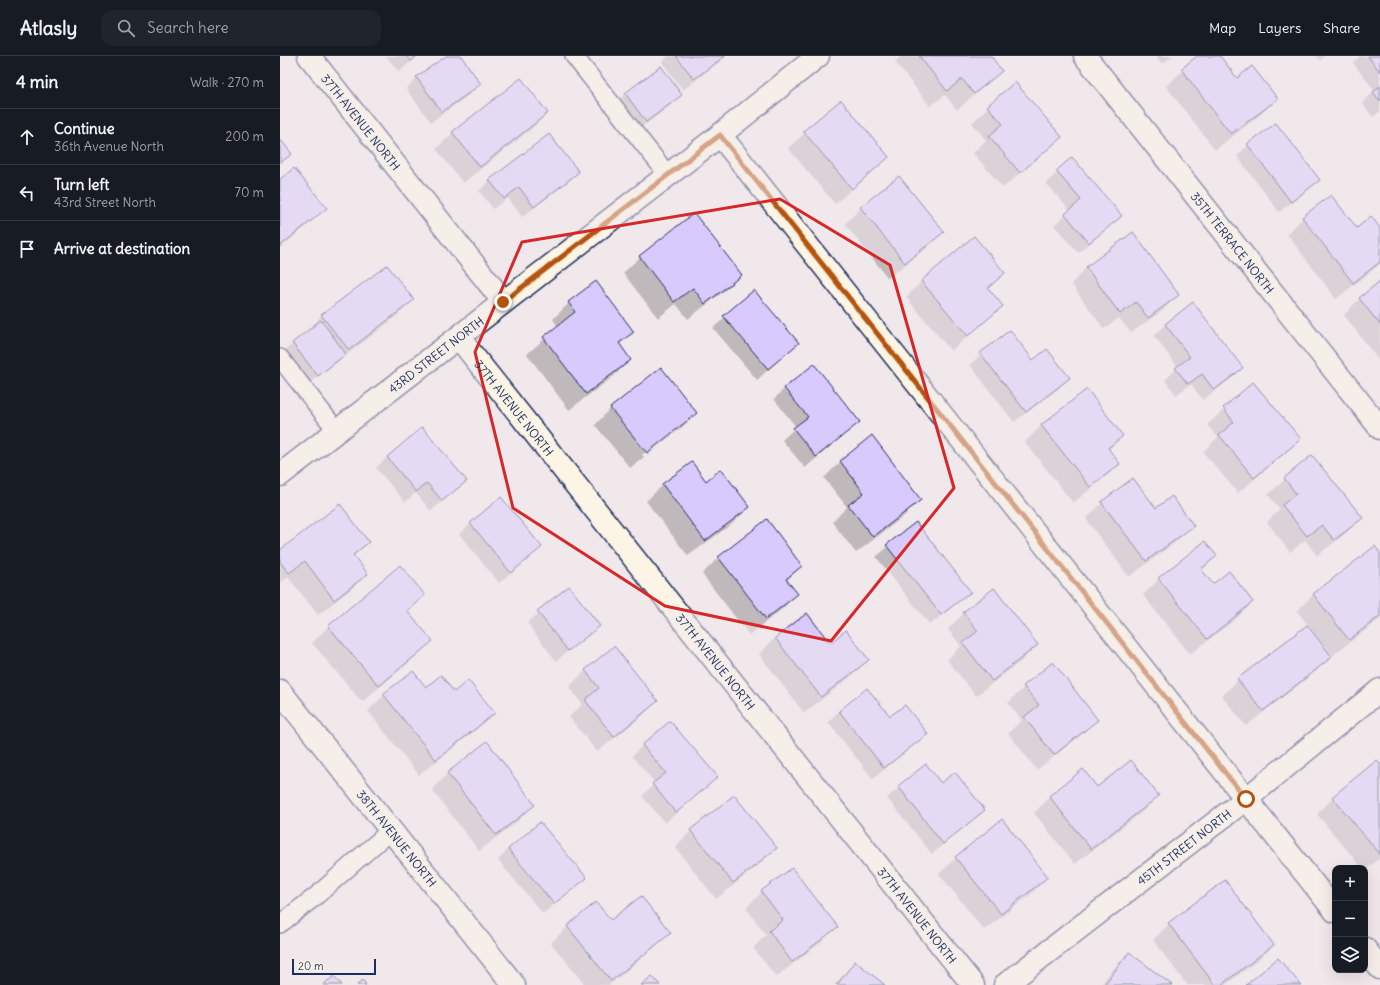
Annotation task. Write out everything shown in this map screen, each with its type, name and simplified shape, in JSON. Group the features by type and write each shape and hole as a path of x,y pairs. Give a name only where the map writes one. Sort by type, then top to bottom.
{"street":[{"name":"37TH AVENUE NORTH","path":"309,56 503,302"},
{"name":"43RD STREET NORTH","path":"280,475 720,135 818,56"},
{"name":"35TH TERRACE NORTH","path":"1085,56 1380,428"},
{"path":"720,135 1332,907"},
{"name":"37TH AVENUE NORTH","path":"459,338 973,985"},
{"name":"45TH STREET NORTH","path":"1005,985 1246,799 1380,690"},
{"name":"38TH AVENUE NORTH","path":"280,691 514,985"},
{"path":"1368,953 1380,968"}],"lane":[{"path":"574,56 668,175"},
{"path":"280,358 337,431"},
{"path":"280,924 316,896 391,830"}],"highlighted area":[{"path":"780,199 890,265 954,488 831,641 665,606 513,508 475,352 522,242"}],"building":[{"path":"406,56 417,56 411,61"},
{"path":"446,56 461,56 481,84 442,112 416,77"},
{"path":"676,56 725,56 694,79"},
{"path":"919,56 991,56 1002,71 974,94 962,79 947,91"},
{"path":"1197,56 1220,56 1237,78 1252,66 1278,99 1231,134 1181,69"},
{"path":"1368,56 1380,56 1380,72"},
{"path":"661,66 682,95 646,122 625,93"},
{"path":"521,78 548,113 480,167 452,132"},
{"path":"1015,82 1062,137 1020,173 989,136 1003,124 987,106"},
{"path":"1380,86 1380,101 1373,92"},
{"path":"841,100 889,157 852,189 803,131"},
{"path":"1276,123 1320,180 1291,202 1247,144"},
{"path":"549,134 579,172 534,207 519,187 504,199 489,180"},
{"path":"280,139 292,154 280,163"},
{"path":"1072,157 1122,216 1089,243 1065,214 1081,200 1056,171"},
{"path":"294,168 327,208 280,246 280,179"},
{"path":"899,176 944,232 905,263 860,207"},
{"path":"1331,195 1357,228 1371,216 1380,228 1380,262 1353,283 1302,217"},
{"path":"694,213 742,275 705,304 693,288 674,302 639,256"},
{"path":"1133,232 1179,295 1148,318 1136,302 1120,314 1086,267"},
{"path":"974,236 1005,273 988,288 1003,306 968,336 921,281"},
{"path":"387,265 414,300 349,350 321,315"},
{"path":"596,281 634,332 619,343 631,360 586,394 543,337 575,312 568,302"},
{"path":"1380,281 1380,325 1359,298"},
{"path":"754,290 799,343 768,369 723,316"},
{"path":"1193,302 1243,368 1214,390 1202,374 1188,384 1175,368 1190,357 1165,324"},
{"path":"321,320 346,354 318,376 292,343"},
{"path":"1010,330 1033,360 1047,349 1070,378 1026,412 980,353"},
{"path":"814,364 860,422 816,457 793,428 808,417 784,388"},
{"path":"661,367 697,413 647,453 610,408"},
{"path":"1253,382 1301,439 1254,478 1219,435 1234,422 1223,408"},
{"path":"1087,389 1123,436 1108,448 1120,464 1090,487 1041,425"},
{"path":"422,427 467,481 442,501 427,483 416,492 387,457"},
{"path":"872,435 921,500 873,537 848,505 864,493 840,461"},
{"path":"1312,455 1363,518 1334,540 1322,525 1307,536 1282,505 1296,494 1284,478"},
{"path":"692,462 706,481 721,469 750,507 705,541 662,484"},
{"path":"1133,478 1156,508 1172,496 1194,526 1146,561 1101,502"},
{"path":"501,497 542,547 511,573 470,523"},
{"path":"340,504 369,542 353,555 368,574 334,600 305,561 289,573 280,562 280,550"},
{"path":"767,519 802,566 786,579 798,594 766,619 718,557"},
{"path":"916,522 971,592 941,615 886,545"},
{"path":"1205,541 1217,556 1201,569 1213,584 1229,571 1253,602 1207,639 1158,578"},
{"path":"1375,546 1380,553 1380,616 1349,640 1313,594"},
{"path":"400,565 425,595 407,611 433,641 379,686 328,626"},
{"path":"569,586 600,626 568,651 537,611"},
{"path":"994,588 1038,645 992,681 963,643 978,631 963,612"},
{"path":"807,613 830,643 846,630 869,660 821,697 775,638"},
{"path":"1307,625 1332,657 1263,711 1237,679"},
{"path":"614,646 658,701 614,737 585,700 599,688 585,670"},
{"path":"1053,662 1098,720 1054,755 1024,717 1039,705 1023,686"},
{"path":"413,671 426,687 441,675 454,692 468,680 495,713 436,760 383,694"},
{"path":"867,688 890,716 905,705 928,734 884,768 839,711"},
{"path":"670,721 718,777 676,813 652,784 666,773 642,745"},
{"path":"487,741 535,805 496,835 447,773"},
{"path":"1131,760 1159,796 1091,849 1049,796 1083,769 1097,787"},
{"path":"1377,760 1380,764 1380,854 1332,797"},
{"path":"926,764 941,783 955,772 985,810 943,844 898,786"},
{"path":"734,795 777,848 733,883 690,830"},
{"path":"1002,819 1048,877 1001,914 955,857"},
{"path":"540,822 587,878 554,904 508,849"},
{"path":"792,868 838,927 792,962 769,931 783,920 761,891"},
{"path":"1225,880 1274,945 1221,985 1215,985 1168,923"},
{"path":"641,896 671,933 611,981 567,926 596,902 611,920"},
{"path":"1129,952 1172,985 1104,985"},
{"path":"1278,958 1301,985 1246,985"},
{"path":"855,961 885,985 837,985"},
{"path":"334,976 342,985 323,985"},
{"path":"652,976 660,985 641,985"},
{"path":"363,980 366,985 357,985"}],"route":[{"path":"503,302 720,135 1246,799"}]}
